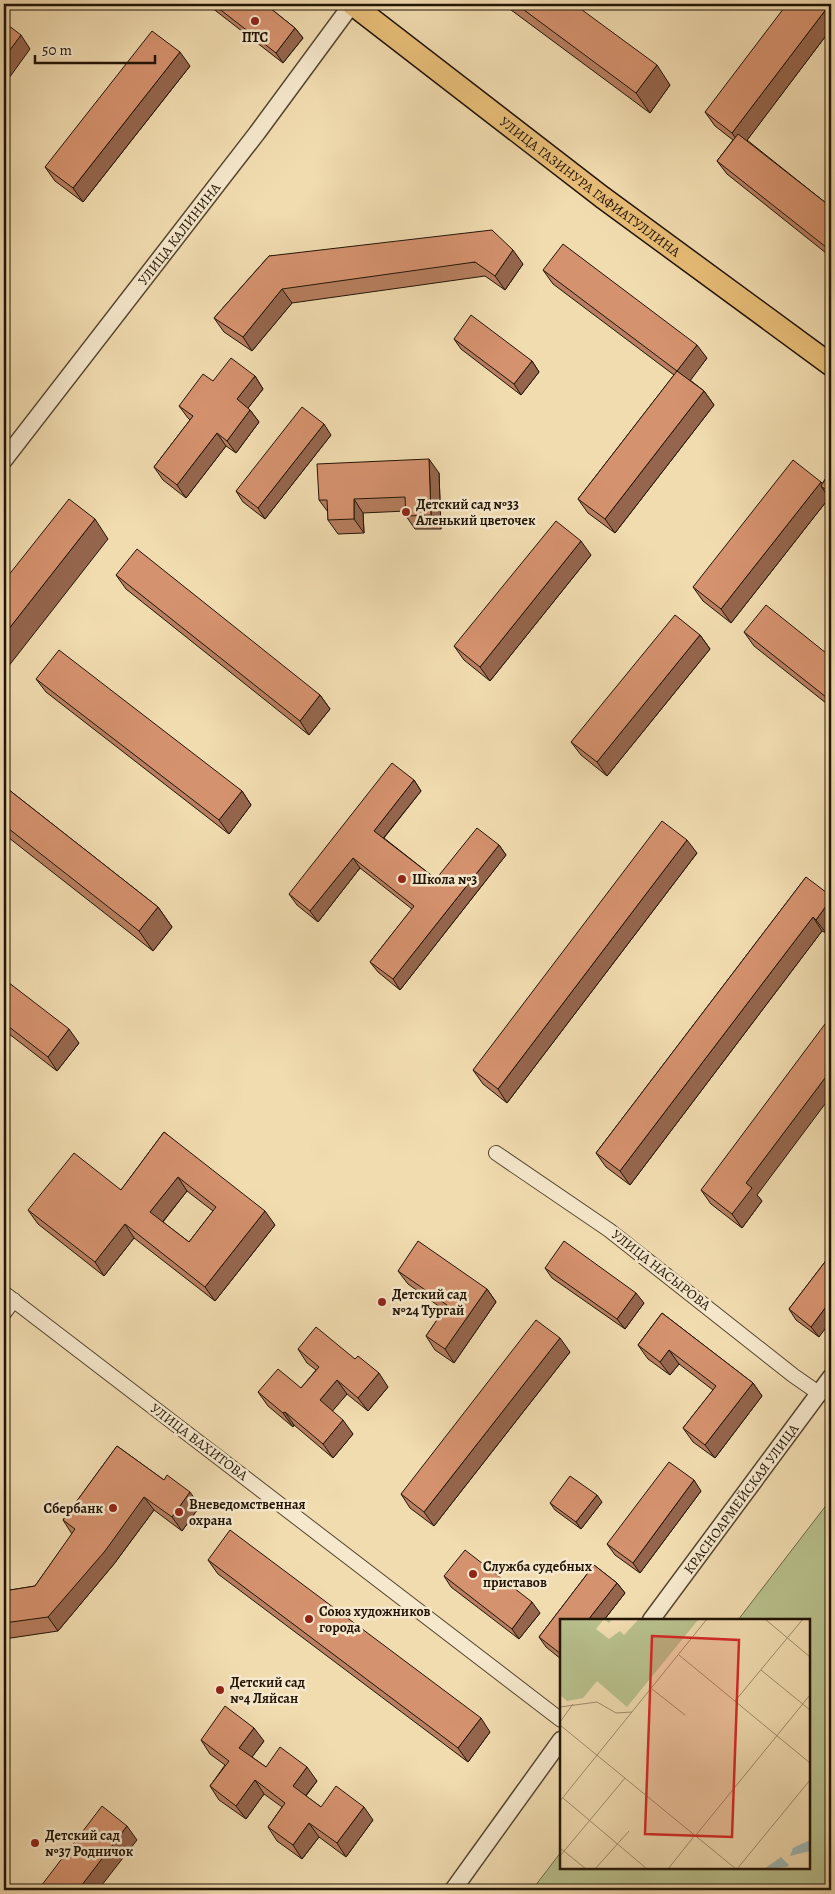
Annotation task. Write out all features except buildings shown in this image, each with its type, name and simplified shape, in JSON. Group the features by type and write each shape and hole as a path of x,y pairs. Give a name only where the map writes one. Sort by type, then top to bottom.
{"main road":[{"name":"УЛИЦА ГАЗИНУРА ГАФИАТУЛЛИНА","path":"352,4 602,197 831,365"}],"street":[{"name":"УЛИЦА КАЛИНИНА","path":"4,460 257,133 352,4"},
{"name":"УЛИЦА НАСЫРОВА","path":"496,1153 609,1230 794,1376 820,1394"},
{"path":"4,1313 9,1297"},
{"name":"УЛИЦА ВАХИТОВА","path":"9,1297 560,1719"},
{"name":"КРАСНОАРМЕЙСКАЯ УЛИЦА","path":"652,1619 831,1377"},
{"path":"453,1890 560,1741"}],"green space":[{"path":"831,1499 831,1890 532,1890 560,1853 560,1869 810,1869 810,1619 739,1619"}],"place":[{"name":"ПТС","path":"255,21"},
{"name":"Детский сад №33 Аленький цветочек","path":"406,512"},
{"name":"Школа №3","path":"402,879"},
{"name":"Детский сад №24 Тургай","path":"382,1302"},
{"name":"Сбербанк","path":"113,1508"},
{"name":"Вневедомственная охрана","path":"179,1512"},
{"name":"Служба судебных приставов","path":"473,1574"},
{"name":"Союз художников города","path":"309,1619"},
{"name":"Детский сад №4 Ляйсан","path":"220,1690"},
{"name":"Детский сад №37 Родничок","path":"35,1843"}]}
